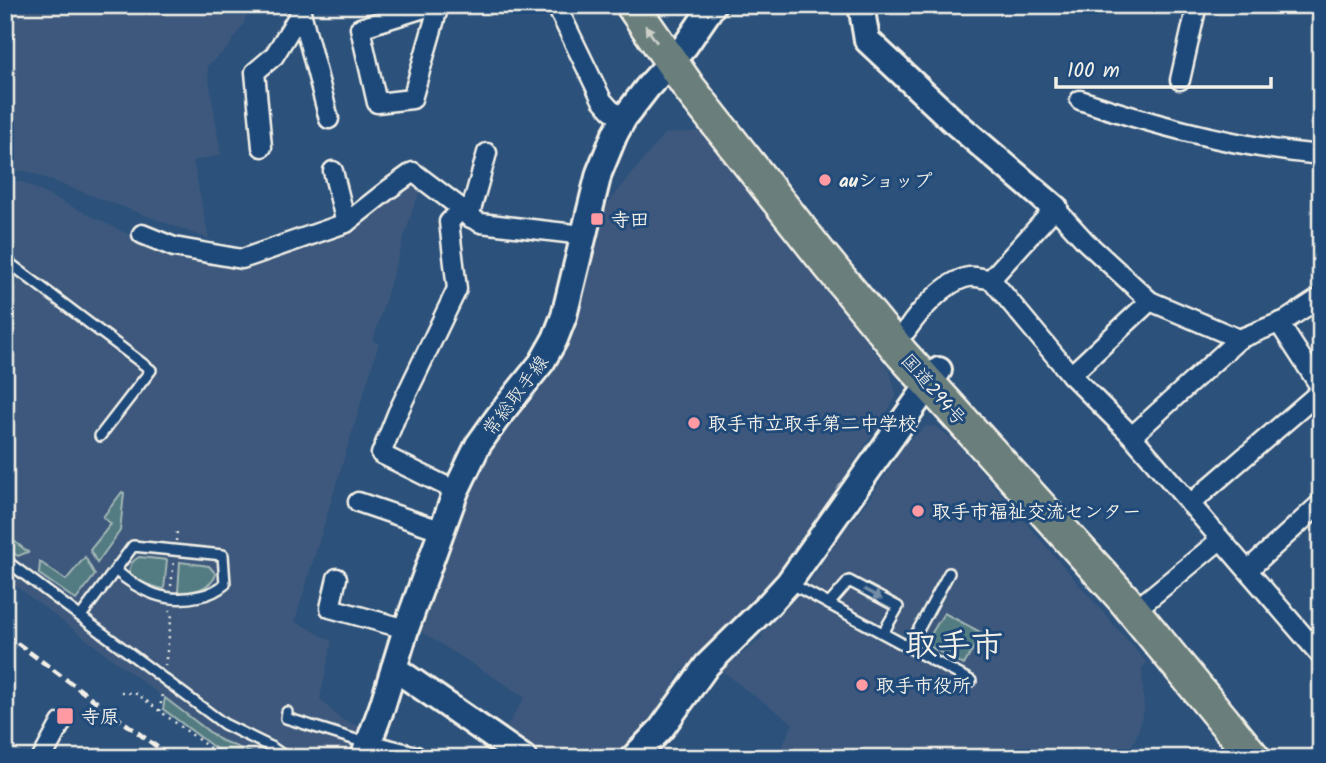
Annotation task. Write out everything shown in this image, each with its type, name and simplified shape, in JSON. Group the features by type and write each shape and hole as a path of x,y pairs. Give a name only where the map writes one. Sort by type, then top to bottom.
{"highway":[{"name":"国道294号","path":"632,5 725,104 816,224 906,331 934,377"},
{"name":"国道294号","path":"658,5 690,89 820,254 1140,606 1217,684 1275,758"},
{"name":"国道294号","path":"1140,606 1254,758"}],"street":[{"path":"437,5 412,99 377,103 360,28 437,5"},
{"path":"556,5 602,100 624,118"},
{"name":"常総取手線","path":"365,751 440,530 456,491 478,445 542,362 555,339 564,316 599,173 611,141 624,118 678,54 713,5"},
{"path":"861,5 867,40 953,121 1055,208 1086,242 1150,301 1239,339"},
{"path":"1180,79 1197,5"},
{"path":"301,8 329,119"},
{"path":"262,147 255,72 274,56 301,8"},
{"path":"1080,100 1135,118 1224,140 1321,155"},
{"path":"456,491 381,454 397,414 457,289 449,222 465,213 487,153"},
{"path":"333,171 346,223"},
{"path":"142,234 174,247 242,259 346,223 414,172 481,223 583,235"},
{"path":"991,279 1055,208"},
{"path":"906,331 919,313 951,284 970,277 991,279 1071,374 1132,436 1220,540 1314,639 1321,656"},
{"path":"1132,436 1239,339 1279,323 1321,298"},
{"path":"1071,374 1150,301"},
{"path":"1190,504 1321,389 1279,323"},
{"path":"633,758 661,729 706,665 789,582 934,377"},
{"path":"358,502 440,530"},
{"path":"1248,570 1317,513"},
{"path":"1140,606 1220,540"},
{"path":"337,578 330,608 407,629"},
{"path":"394,668 523,758"},
{"path":"42,758 61,723"},
{"path":"365,751 416,756"}],"lane":[{"path":"5,273 12,265 151,370 100,436"},
{"path":"81,616 115,570 133,546 223,555 225,584 211,593 170,598 142,589 115,570"},
{"path":"5,560 224,724 287,758"},
{"path":"909,647 949,573"},
{"path":"829,604 849,581 898,607 883,633"},
{"path":"789,582 971,681"},
{"path":"287,712 286,718 365,751"}],"path":[{"path":"160,711 172,614 169,607 177,531"},
{"path":"121,692 137,694 223,758"}],"shaded area":[{"path":"5,5 249,5 244,23 228,48 207,66 221,155 193,161 209,239 26,171 5,171"},
{"name":"取手市立取手第二中学校","path":"701,131 890,371 897,396 770,592 679,674 651,727 618,758 534,758 501,735 525,697 418,630 487,446 532,400 567,338 582,298 601,212 664,134"},
{"path":"415,178 423,184 413,208 373,341 379,343 295,621 332,641 320,699 340,719 364,728 352,758 264,758 220,740 5,578 5,180 22,182 183,261 264,259"},
{"path":"926,426 937,427 955,441 1147,663 1142,669 1144,710 1129,758 740,758 745,754 778,756 793,723 721,670 719,661 732,662 762,638 762,634 809,583 905,444"}],"green space":[{"path":"122,492 120,531 97,563 90,550 111,524 103,517"},
{"path":"5,534 28,552 18,556 5,548"},
{"path":"85,557 95,575 76,600 39,574 40,562 66,580"},
{"path":"139,557 167,560 164,589 141,582 130,573 134,560"},
{"path":"180,562 209,566 216,574 214,579 195,590 178,592"},
{"path":"944,613 982,633 964,665 925,644"},
{"path":"165,698 220,740 264,758 228,758 163,709"}],"railway":[{"path":"5,634 172,758"}],"place":[{"name":"auショップ","path":"825,180"},
{"name":"寺田","path":"597,219"},
{"name":"取手市立取手第二中学校","path":"694,423"},
{"name":"取手市福祉交流センター","path":"918,511"},
{"name":"取手市役所","path":"862,685"},
{"name":"寺原","path":"65,716"}],"district":[{"name":"取手市","path":"954,644"}]}
